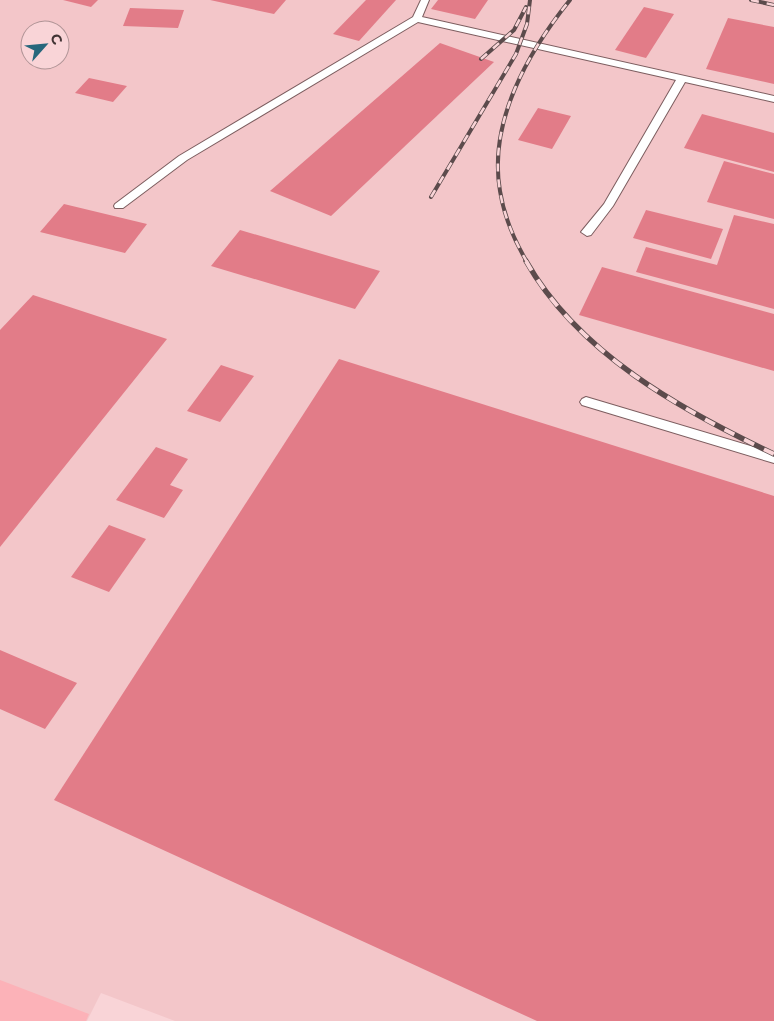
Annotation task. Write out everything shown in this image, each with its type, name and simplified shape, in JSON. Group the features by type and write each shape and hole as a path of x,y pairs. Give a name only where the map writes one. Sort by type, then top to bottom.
{"lane":[{"path":"120,206 183,158 417,19 425,0"},
{"path":"417,19 774,99"},
{"path":"587,232 608,206 682,78"},
{"path":"586,402 774,458"}],"shaded area":[{"path":"0,0 774,0 774,1021 175,1021 101,993 87,1021 0,1021"},
{"path":"0,980 89,1014 86,1021 0,1021"}],"building":[{"path":"63,0 98,0 91,7"},
{"path":"210,0 286,0 274,14"},
{"path":"366,0 396,0 359,41 333,34"},
{"path":"438,0 488,0 475,19 431,9"},
{"path":"644,7 674,14 646,58 615,50"},
{"path":"130,8 184,10 178,28 123,26"},
{"path":"728,18 774,27 774,84 706,69"},
{"path":"440,43 494,62 331,216 270,191"},
{"path":"89,78 127,86 113,102 75,93"},
{"path":"538,108 571,116 552,149 518,140"},
{"path":"702,114 774,133 774,172 684,148"},
{"path":"724,161 774,174 774,219 707,202"},
{"path":"64,204 147,224 125,253 40,232"},
{"path":"646,210 723,229 711,259 633,238"},
{"path":"734,215 774,224 774,309 636,272 646,247 717,265"},
{"path":"240,230 380,271 355,309 211,266"},
{"path":"602,267 774,314 774,371 579,315"},
{"path":"33,295 167,339 0,547 0,330"},
{"path":"339,359 774,496 774,1021 537,1021 54,800"},
{"path":"221,365 254,376 220,422 187,411"},
{"path":"156,447 188,459 170,485 183,490 164,518 116,500"},
{"path":"109,525 146,539 109,592 71,577"},
{"path":"0,650 77,683 45,729 0,709"}],"railway":[{"path":"431,197 516,54 527,24 530,0"},
{"path":"527,262 510,228 504,210 498,165 500,139 506,114 526,65 554,20 570,0"},
{"path":"751,0 774,5"},
{"path":"481,59 514,30 526,7"},
{"path":"526,261 548,294 574,324 603,351 635,376 703,418 774,454"}]}
